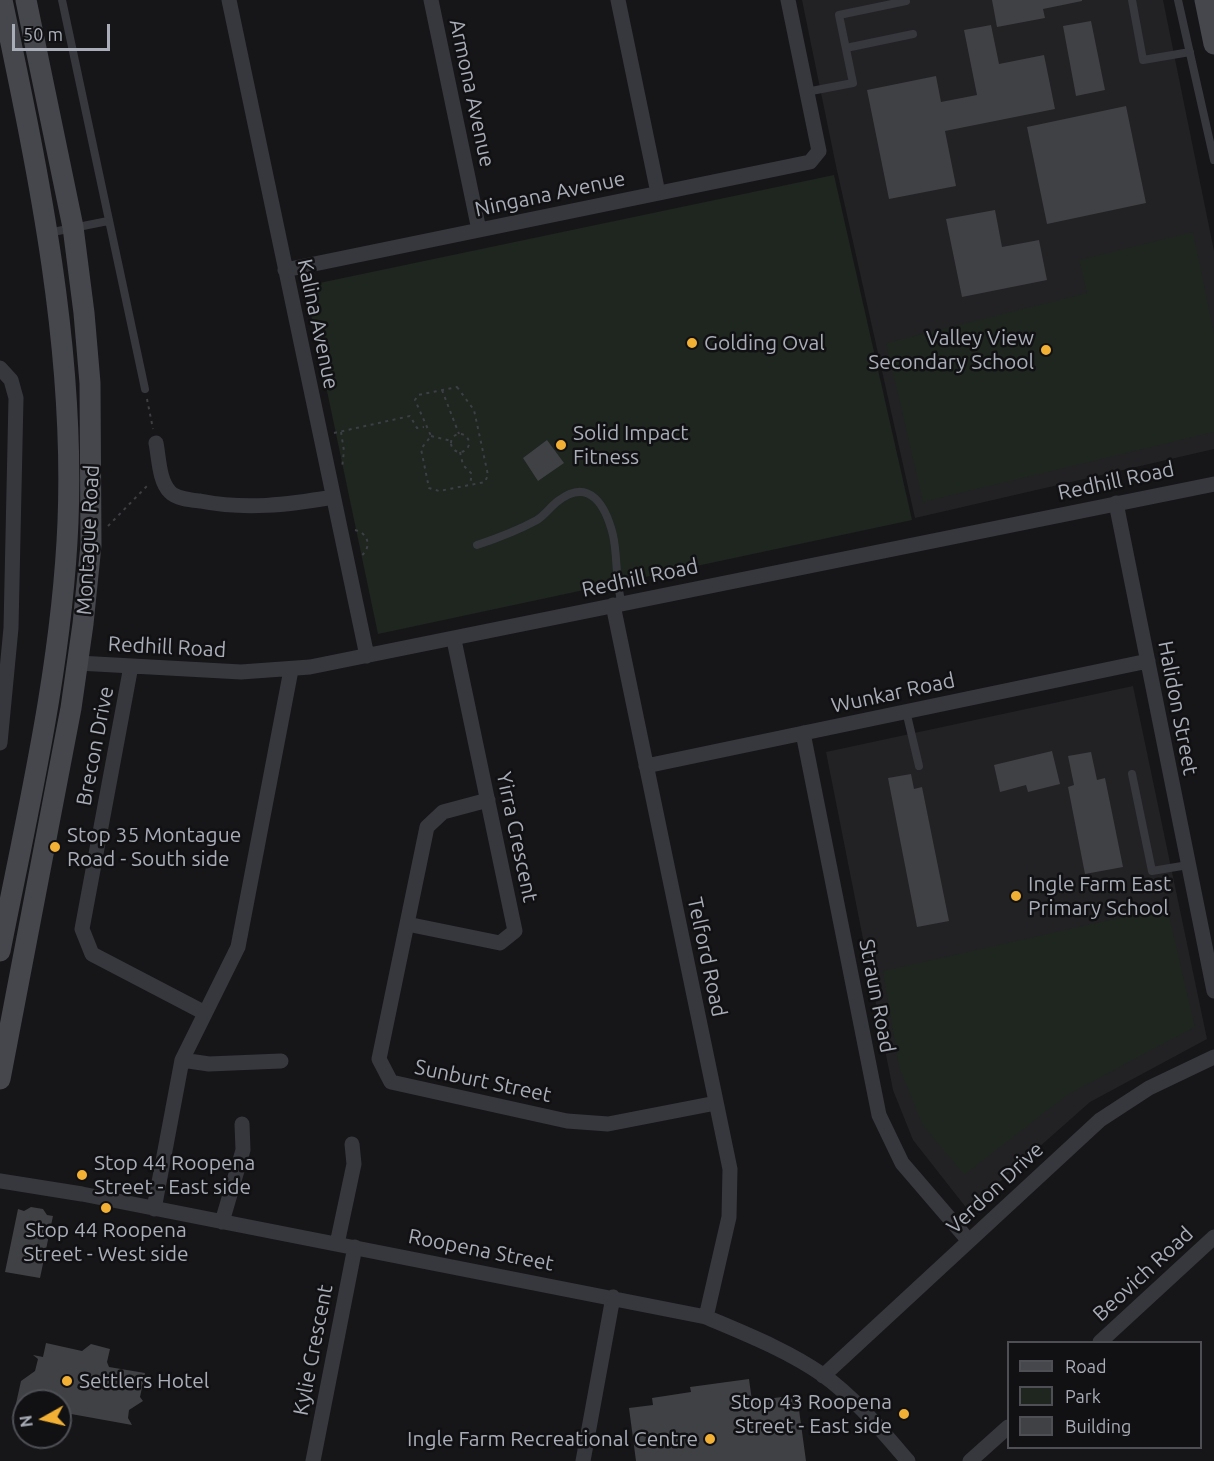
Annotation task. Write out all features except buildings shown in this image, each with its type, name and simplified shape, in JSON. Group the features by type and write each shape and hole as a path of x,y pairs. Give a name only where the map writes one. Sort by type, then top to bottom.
{"main road":[{"name":"Montague Road","path":"0,951 3,916 55,661 68,522 69,453 65,367 48,233 2,0"},
{"name":"Montague Road","path":"0,1079 78,663 91,545 90,383 73,227 26,0"},
{"path":"1205,0 1214,44"},
{"path":"55,661 78,663"},
{"path":"3,916 29,923"}],"street":[{"name":"Kalina Avenue","path":"229,0 367,656"},
{"name":"Armona Avenue","path":"431,0 479,230"},
{"path":"618,0 658,193"},
{"path":"788,0 806,92"},
{"name":"Ningana Avenue","path":"285,270 810,162 819,151 806,92"},
{"path":"0,368 11,380 16,398 11,628 0,743"},
{"path":"156,443 163,482 170,492 181,498 223,505 271,507 333,497"},
{"name":"Redhill Road","path":"78,663 241,672 291,670 454,640 618,604 1211,483"},
{"name":"Halidon Street","path":"1116,503 1214,991"},
{"name":"Telford Road","path":"618,604 646,766 730,1169 729,1217 706,1317"},
{"name":"Yirra Crescent","path":"407,924 500,943 515,931 454,640"},
{"name":"Wunkar Road","path":"646,766 1148,661"},
{"name":"Brecon Drive","path":"131,666 82,929 92,954 205,1013"},
{"path":"154,1209 182,1060 238,947 291,670"},
{"name":"Straun Road","path":"803,733 879,1115 902,1163 969,1240"},
{"name":"Sunburt Street","path":"488,800 443,812 427,827 379,1059 391,1082 567,1121 608,1124 716,1103"},
{"name":"Verdon Drive","path":"823,1376 1100,1120 1149,1088 1214,1057"},
{"path":"182,1060 210,1064 281,1061"},
{"path":"222,1222 243,1149 242,1124"},
{"path":"337,1244 354,1164 352,1144"},
{"name":"Roopena Street","path":"0,1181 355,1247 706,1317 783,1350 823,1376 851,1398 908,1461"},
{"name":"Beovich Road","path":"1101,1341 1211,1245"},
{"name":"Kylie Crescent","path":"313,1461 355,1247"},
{"path":"583,1461 614,1297"},
{"path":"970,1461 1007,1428"}],"lane":[{"path":"62,0 145,388"},
{"path":"1131,0 1143,60 1190,52"},
{"path":"1178,0 1214,160"},
{"path":"806,92 853,83 839,15 906,1"},
{"path":"846,48 913,34"},
{"path":"48,233 108,221"},
{"path":"477,545 508,535 540,518 559,500 571,494 587,492 594,495 606,511 613,537 618,604"},
{"path":"906,711 919,766"},
{"path":"1132,774 1152,871 1188,865"}],"path":[{"path":"457,387 474,410 488,475 484,482 439,491 429,488 420,449 431,436 415,400 418,395 457,387"},
{"path":"145,388 156,443"},
{"path":"442,390 459,434"},
{"path":"330,435 410,416 417,428 424,427"},
{"path":"459,434 465,435 469,443 465,451 460,452 452,448 452,441 459,434"},
{"path":"431,436 452,441"},
{"path":"460,452 463,465 471,474 470,484"},
{"path":"102,533 148,485"}],"shaded area":[{"name":"Valley View Secondary School","path":"802,0 1163,0 1214,251 1214,449 915,518 836,166"},
{"name":"Ingle Farm East Primary School","path":"1133,686 1207,1039 1090,1102 968,1210 913,1140 893,1090 826,752"}],"green space":[{"path":"834,175 912,520 378,634 305,286"},
{"path":"1193,232 1214,333 1214,432 923,502 886,343 1087,293 1079,260"},
{"path":"1167,907 1195,1027 1069,1094 964,1175 922,1124 899,1067 883,971"}],"place":[{"name":"Golding Oval","path":"692,343"},
{"name":"Valley View Secondary School","path":"1046,350"},
{"name":"Solid Impact Fitness","path":"561,445"},
{"name":"Stop 35 Montague Road - South side","path":"55,847"},
{"name":"Ingle Farm East Primary School","path":"1016,896"},
{"name":"Stop 44 Roopena Street - East side","path":"82,1175"},
{"name":"Stop 44 Roopena Street - West side","path":"106,1208"},
{"name":"Settlers Hotel","path":"67,1381"},
{"name":"Stop 43 Roopena Street - East side","path":"904,1414"},
{"name":"Ingle Farm Recreational Centre","path":"710,1439"}]}
